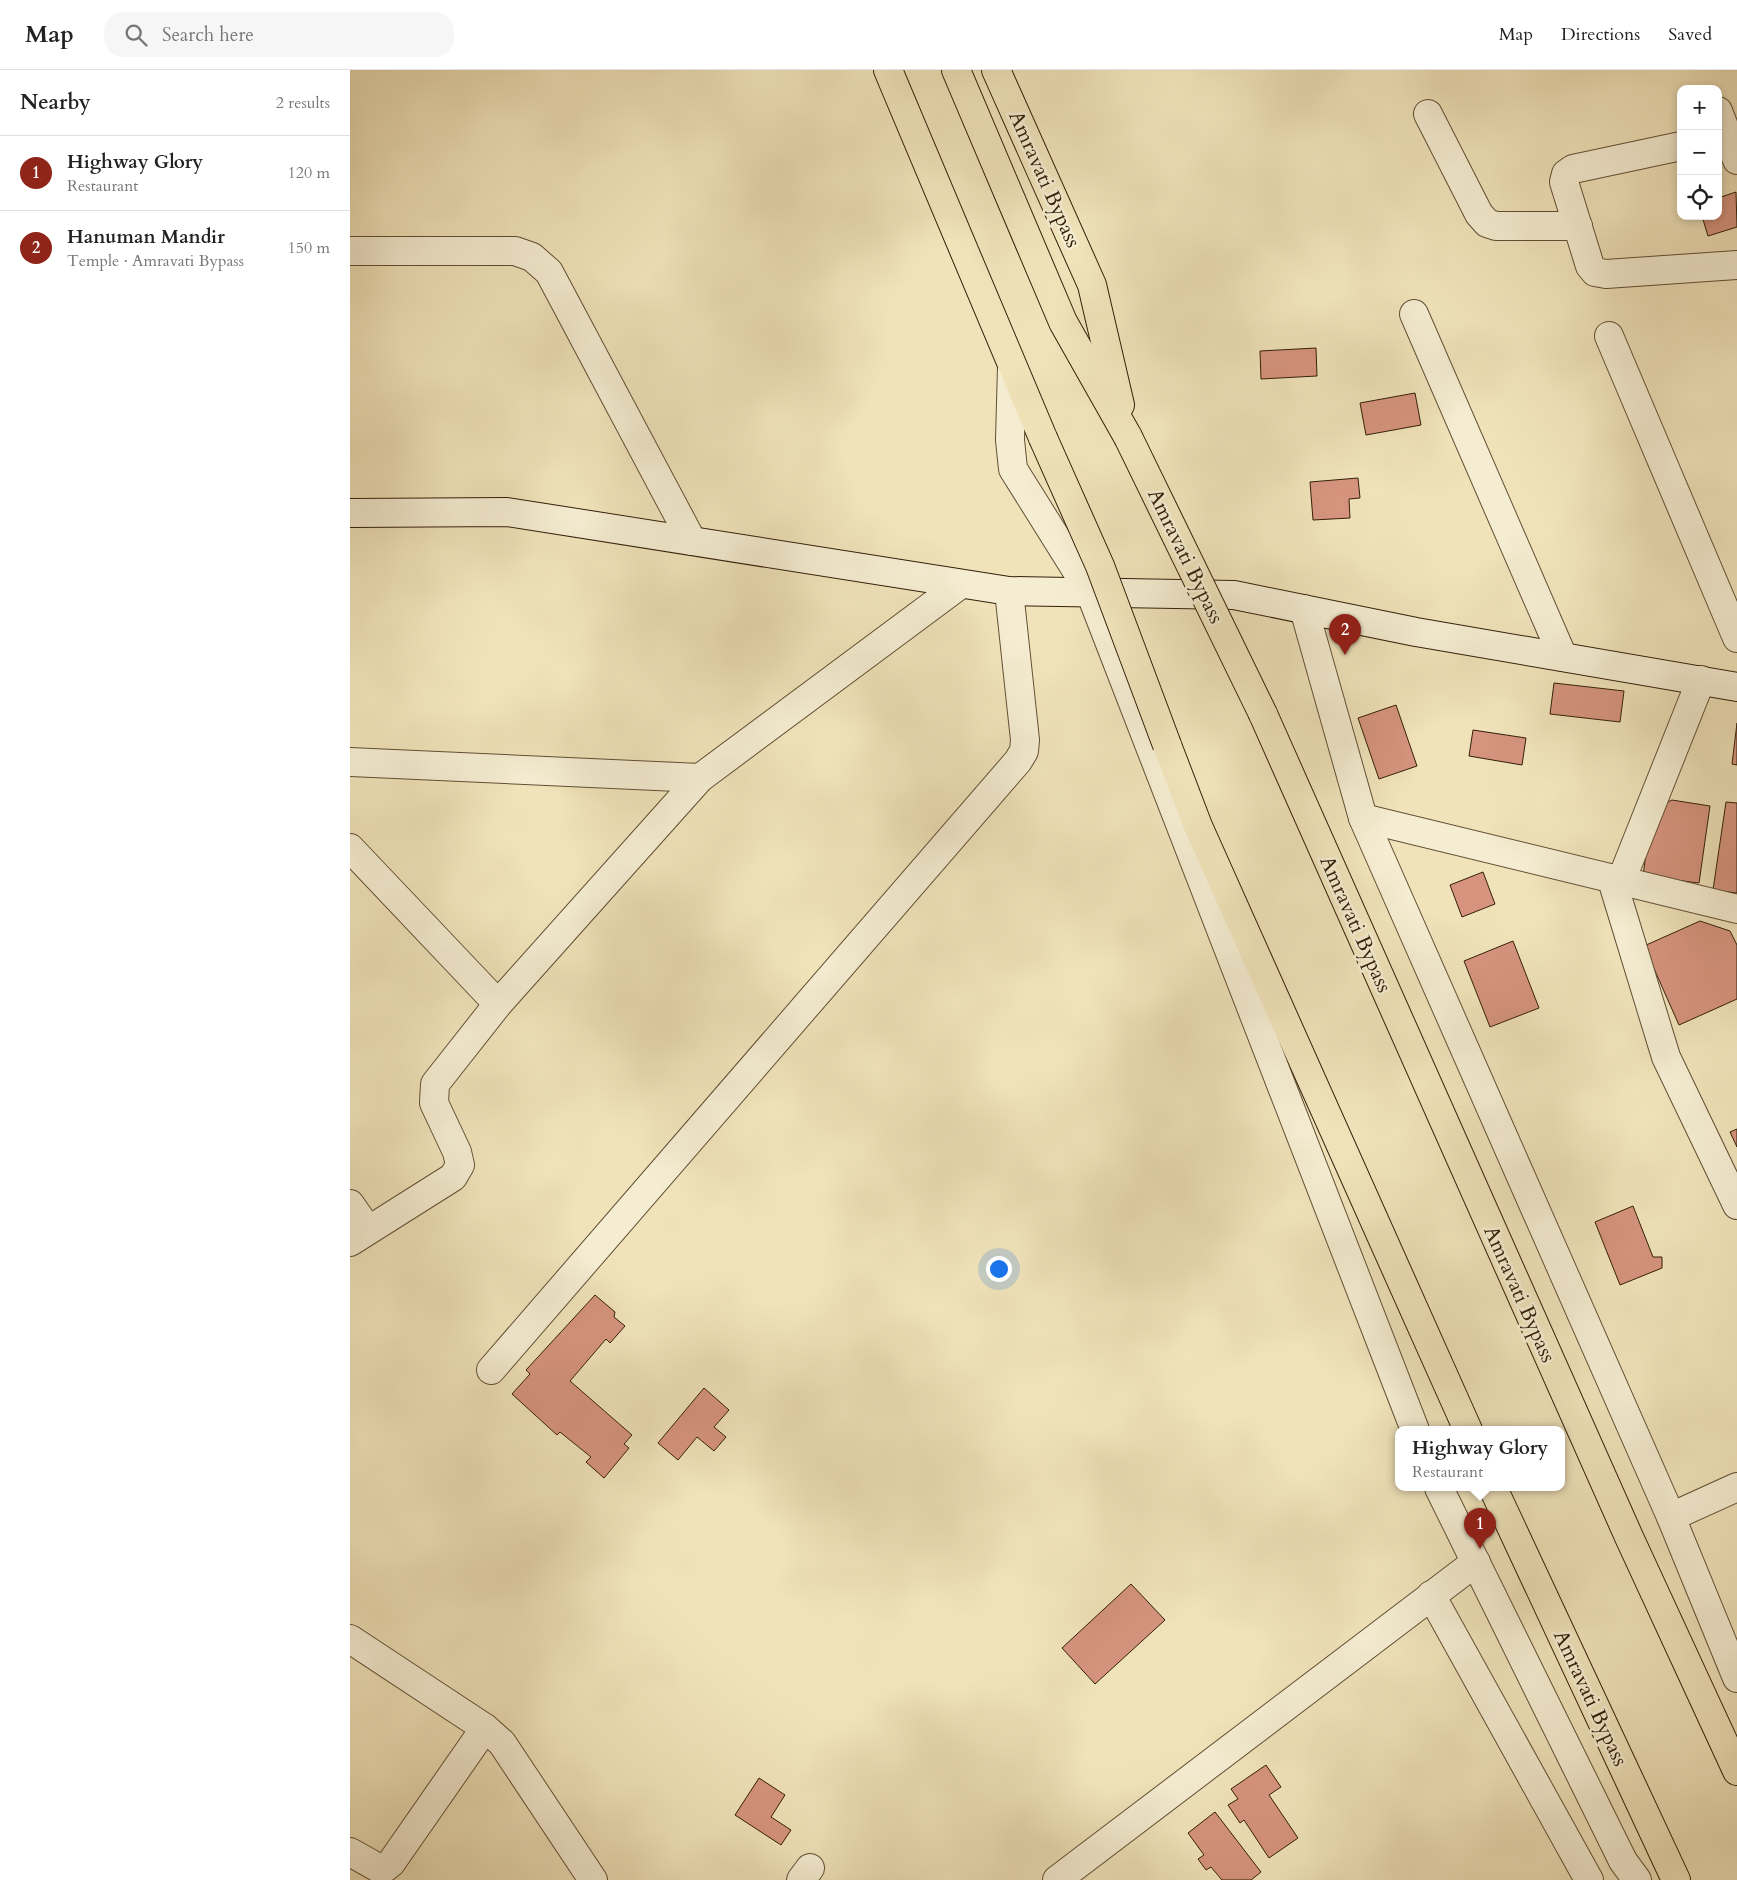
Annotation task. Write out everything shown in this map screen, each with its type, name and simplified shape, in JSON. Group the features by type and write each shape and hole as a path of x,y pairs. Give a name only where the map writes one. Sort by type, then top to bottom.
{"highway":[{"path":"888,70 1012,367 1100,566 1198,826 1466,1426"},
{"path":"960,79 1063,322 1128,437"},
{"name":"Amravati Bypass","path":"1000,79 1092,284 1128,437 1263,714 1621,1519 1737,1771"},
{"name":"Amravati Bypass","path":"1494,1491 1676,1880"}],"street":[{"path":"1428,114 1479,214 1487,223 1496,226 1578,226"},
{"path":"1722,125 1728,145"},
{"path":"1677,147 1573,168 1566,174 1564,182 1590,266 1595,272 1606,274 1737,265"},
{"path":"350,251 515,251 532,257 548,272 692,541"},
{"path":"1414,314 1563,657"},
{"path":"1609,336 1737,638"},
{"path":"1012,367 1010,440 1013,468 1090,592 1413,1426"},
{"path":"350,513 507,512 1009,591 1234,595 1416,632 1701,680 1737,688"},
{"path":"350,1204 359,1236 454,1177 460,1165 457,1152 434,1103 435,1084 498,1004 700,778 961,584"},
{"path":"491,1370 1018,761 1024,751 1025,740 1009,591"},
{"path":"1304,609 1363,818 1671,1517 1737,1678"},
{"path":"1701,680 1616,880 1666,1057 1737,1205"},
{"path":"350,762 700,778"},
{"path":"1363,818 1737,908"},
{"path":"350,848 498,1004"},
{"path":"1671,1517 1737,1487"},
{"path":"1440,1491 1623,1861 1637,1880"},
{"path":"1057,1880 1476,1562"},
{"path":"1431,1595 1589,1880"},
{"path":"350,1639 485,1728 506,1749 593,1880"},
{"path":"350,1852 382,1870 391,1863 485,1728"}],"building":[{"path":"1736,192 1737,227 1708,236 1703,220 1722,220 1722,197"},
{"path":"1316,348 1317,376 1261,379 1260,351"},
{"path":"1415,393 1421,425 1366,435 1360,403"},
{"path":"1358,478 1360,498 1349,499 1350,518 1313,520 1310,482"},
{"path":"1554,683 1624,691 1620,722 1550,714"},
{"path":"1396,705 1417,766 1379,779 1358,718"},
{"path":"1737,723 1737,765 1732,764"},
{"path":"1473,730 1526,738 1522,765 1469,756"},
{"path":"1672,800 1710,806 1699,883 1643,876 1652,810"},
{"path":"1726,802 1737,803 1737,893 1713,890"},
{"path":"1483,872 1495,904 1462,917 1450,885"},
{"path":"1700,921 1730,931 1737,945 1737,999 1679,1025 1644,946"},
{"path":"1513,941 1539,1008 1490,1027 1464,961"},
{"path":"1737,1129 1737,1147 1730,1132"},
{"path":"1633,1206 1653,1257 1662,1257 1662,1268 1620,1285 1595,1222"},
{"path":"595,1295 615,1312 614,1317 625,1326 610,1343 606,1339 570,1381 632,1435 624,1444 629,1448 604,1478 586,1462 591,1457 560,1432 557,1435 512,1394 530,1374 526,1370"},
{"path":"704,1388 729,1410 714,1427 726,1437 714,1451 697,1437 678,1460 658,1443"},
{"path":"1131,1584 1165,1620 1095,1684 1062,1648"},
{"path":"1266,1765 1281,1787 1269,1795 1298,1838 1269,1858 1244,1820 1240,1823 1228,1805 1238,1799 1231,1789"},
{"path":"759,1778 785,1795 771,1817 791,1830 781,1845 735,1815"},
{"path":"1215,1812 1261,1872 1251,1880 1222,1880 1211,1867 1206,1870 1198,1859 1204,1855 1188,1833"}],"place":[{"name":"Hanuman Mandir","path":"1345,655"},
{"name":"Highway Glory","path":"1480,1549"}]}
